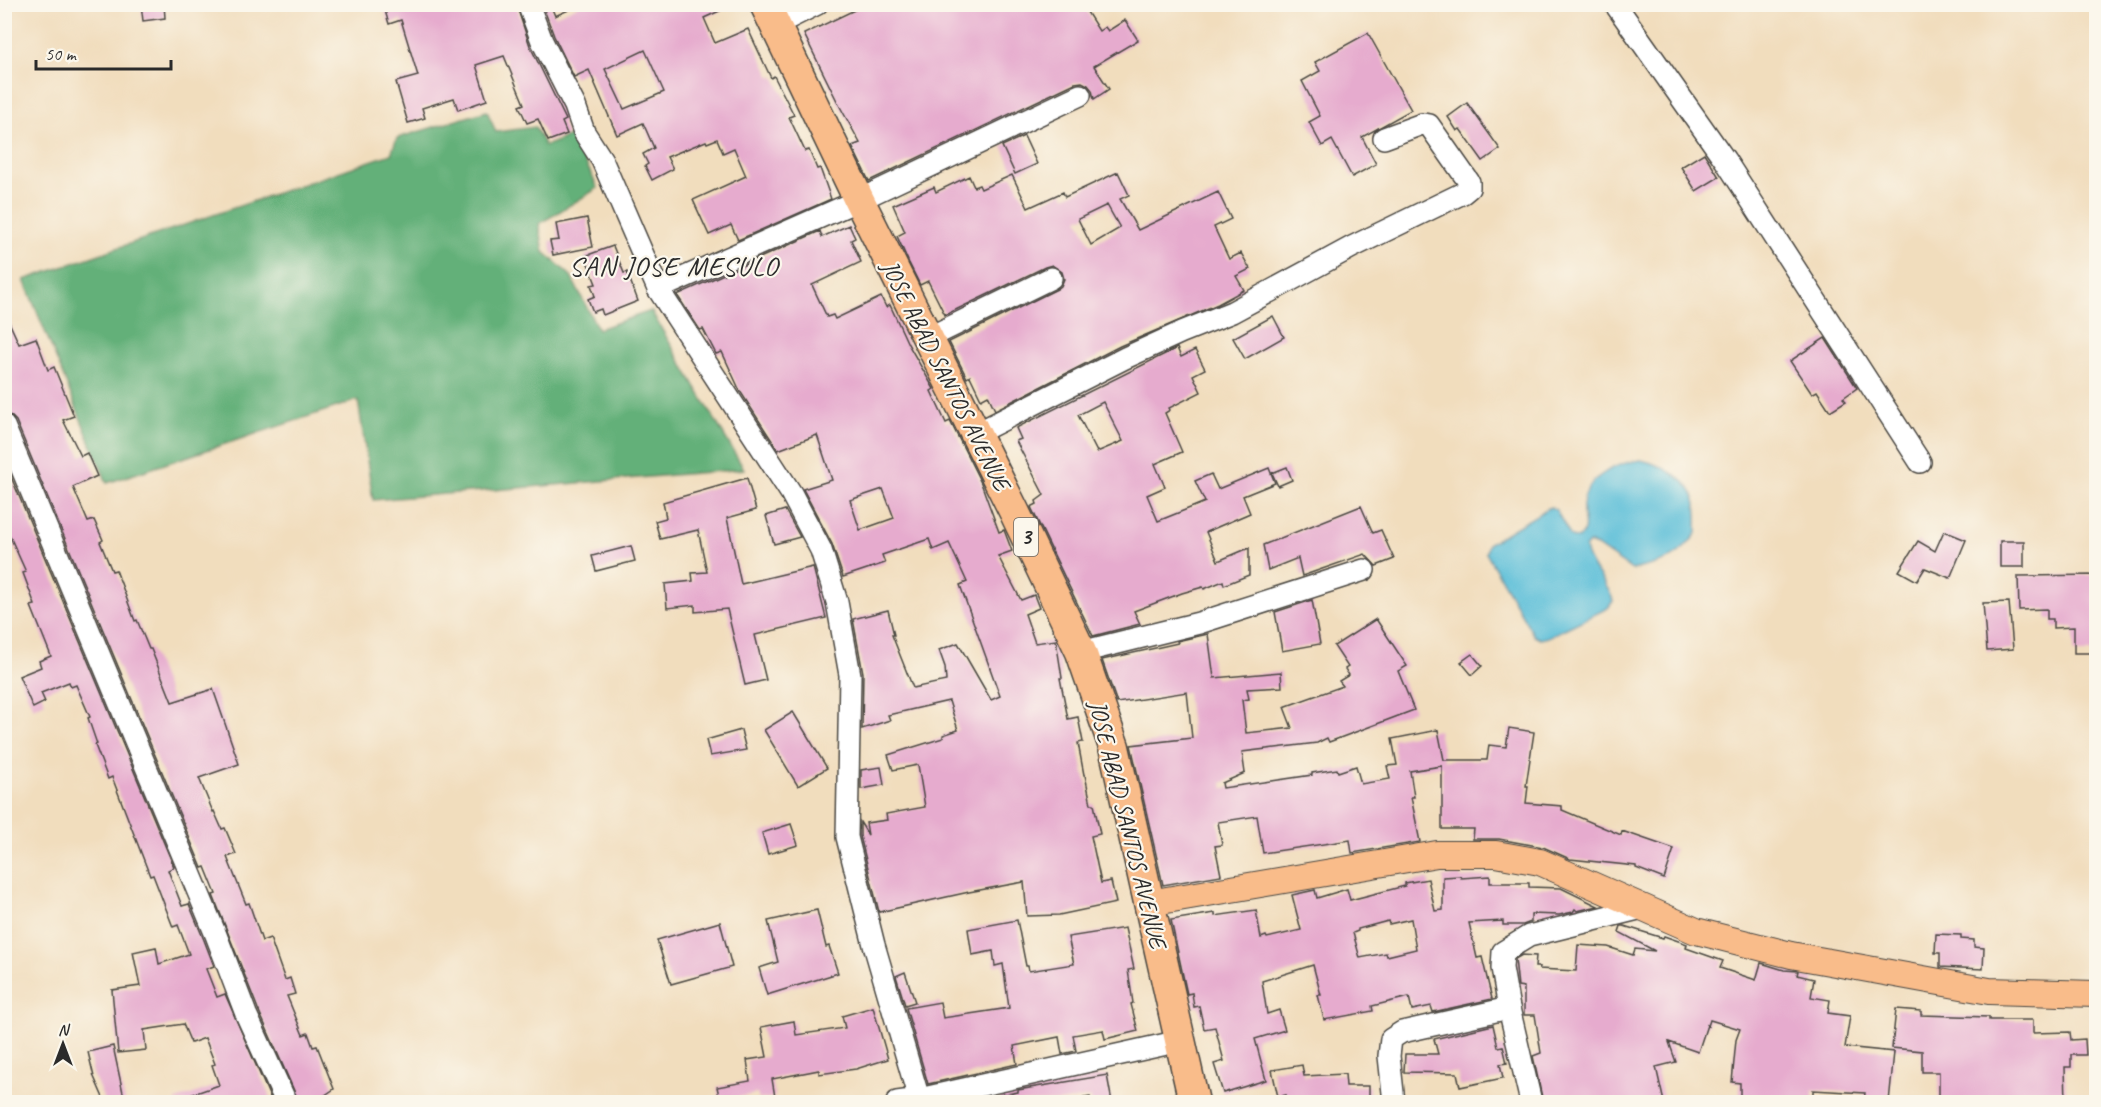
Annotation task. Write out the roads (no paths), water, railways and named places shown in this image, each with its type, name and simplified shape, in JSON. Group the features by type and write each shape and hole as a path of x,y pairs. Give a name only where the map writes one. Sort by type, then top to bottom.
{"highway":[{"name":"JOSE ABAD SANTOS AVENUE","path":"770,15 1081,651 1114,747 1194,1102"}],"main road":[{"path":"1149,903 1437,854 1496,854 1540,862 1696,931 1791,955 1989,991 2097,994"}],"street":[{"path":"528,4 542,41 575,106 584,132 602,160 658,290 791,493 820,550 837,602 850,675 847,837 874,945 920,1099"},
{"path":"770,15 817,4"},
{"path":"1615,4 1725,160 1920,462"},
{"path":"658,290 859,200 1080,94"},
{"path":"975,434 1125,358 1232,312 1352,247 1469,188 1469,182 1429,125 1422,124 1384,138"},
{"path":"928,338 1051,278"},
{"path":"4,426 216,935 246,1014 286,1102"},
{"path":"1081,651 1199,623 1365,570"},
{"path":"1531,1102 1509,1008 1502,968 1503,952 1529,936 1642,908"},
{"path":"1394,1102 1389,1056 1391,1039 1402,1032 1509,1008"},
{"path":"897,1102 981,1094 1180,1041"}],"water":[{"path":"1641,460 1665,469 1687,486 1696,504 1697,533 1676,555 1669,559 1632,570 1589,543 1585,548 1587,555 1613,601 1608,608 1548,637 1540,639 1534,636 1486,553 1488,544 1550,507 1556,510 1571,537 1578,539 1584,529 1584,501 1593,483 1610,469"}],"district":[{"name":"SAN JOSE MESULO","path":"674,266"}]}
